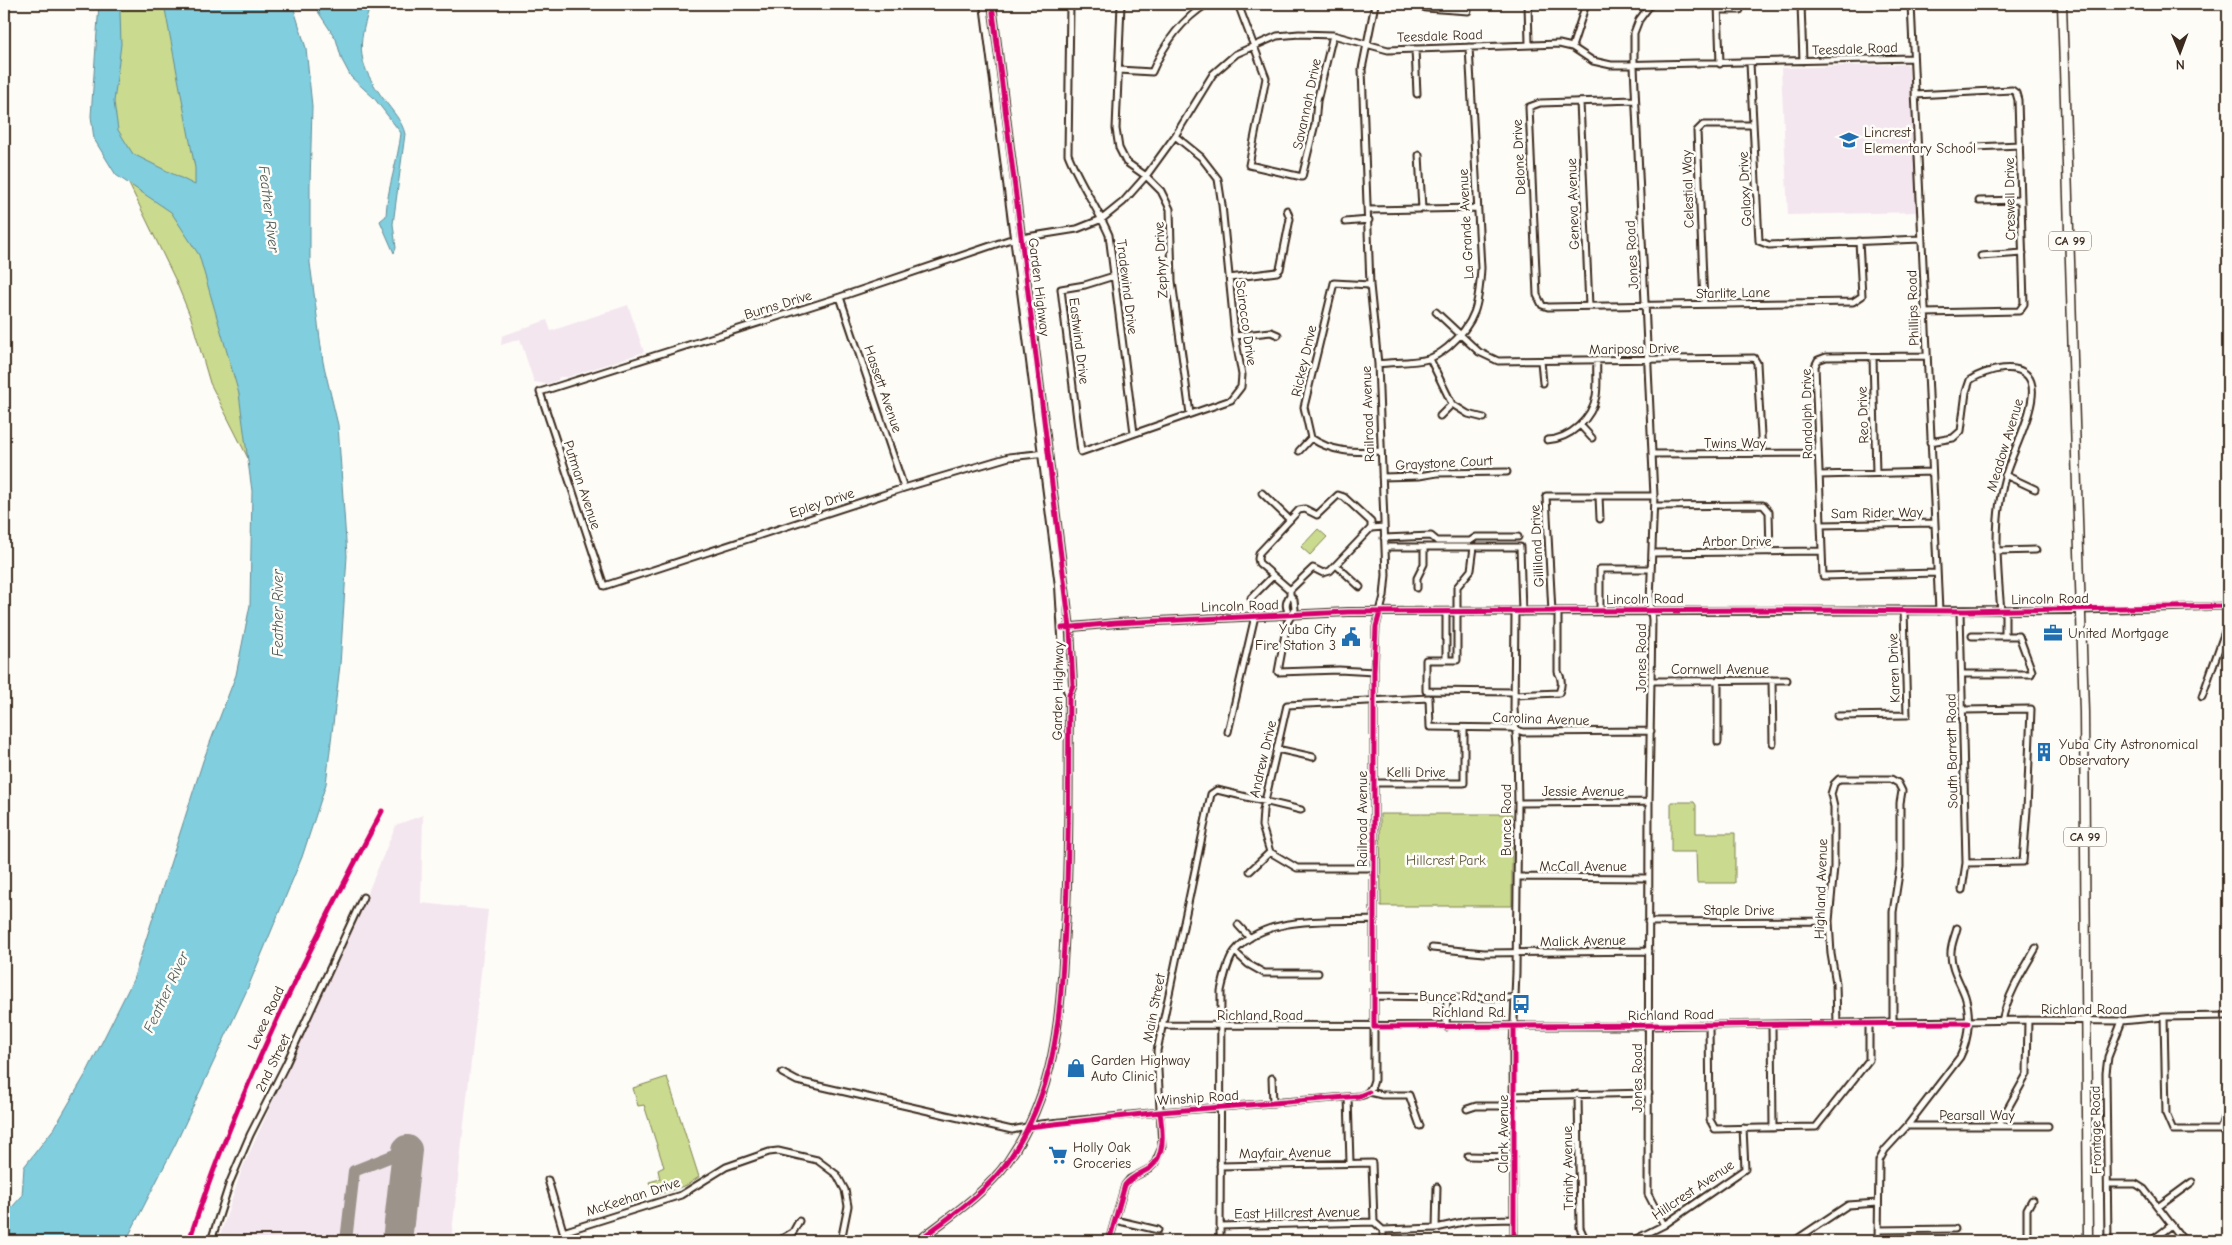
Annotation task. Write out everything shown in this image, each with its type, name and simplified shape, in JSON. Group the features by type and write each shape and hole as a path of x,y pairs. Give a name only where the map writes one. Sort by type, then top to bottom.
{"highway":[{"name":"CA 99","path":"2062,4 2084,750 2088,1241"}],"main road":[{"name":"Garden Highway","path":"984,4 1042,453 1062,628 1065,685 1069,695"},
{"name":"Garden Highway","path":"918,1241 990,1182 1008,1161 1028,1127 1052,1060 1060,1012 1068,859 1069,695 1072,685 1070,628 992,4"},
{"name":"Lincoln Road","path":"1062,628 1122,622 1380,612 2081,610"}],"street":[{"name":"Tradewind Drive","path":"1070,4 1068,154 1073,169 1102,219 1109,235 1134,433"},
{"name":"Zephyr Drive","path":"1121,4 1116,129 1118,148 1126,162 1146,176 1161,191 1170,209 1172,281 1190,414"},
{"path":"1119,70 1152,72 1160,53 1175,32 1194,12 1207,4"},
{"path":"1238,4 1254,46"},
{"name":"Railroad Avenue","path":"1369,1092 1374,1080 1374,672 1376,627 1386,586 1378,364 1370,286 1362,69 1375,4"},
{"path":"1415,4 1426,8 1468,11 1468,4"},
{"path":"1528,4 1529,44"},
{"path":"1572,47 1586,4"},
{"name":"Jones Road","path":"1651,4 1639,20 1634,33 1634,66 1654,496 1651,569 1652,681 1648,878 1648,1194 1664,1225"},
{"path":"1801,4 1803,61"},
{"name":"Phillips Road","path":"1911,4 1939,611"},
{"path":"1720,64 1719,7 1740,10"},
{"name":"Teesdale Road","path":"1022,237 1076,229 1102,219 1123,202 1146,176 1175,136 1213,74 1236,54 1277,36 1299,34 1334,35 1388,50 1558,44 1572,47 1593,61 1611,65 1634,66 1913,58"},
{"name":"Savannah Drive","path":"1254,46 1266,78 1249,165 1302,177 1315,124 1317,101 1334,35"},
{"name":"La Grande Avenue","path":"1430,359 1461,335 1473,318 1480,297 1482,268 1477,208 1470,47"},
{"path":"1415,49 1417,94"},
{"name":"Galaxy Drive","path":"1750,63 1759,241 1769,245 1921,239"},
{"name":"Creswell Drive","path":"1915,95 2012,90 2016,93 2018,100 2020,145 2024,304 2019,310 1924,313"},
{"name":"Delone Drive","path":"1548,307 1540,303 1537,296 1529,109 1535,104 1635,100"},
{"name":"Geneva Avenue","path":"1580,102 1589,306"},
{"name":"Celestial Way","path":"1704,304 1697,132 1703,125 1753,125"},
{"name":"Scirocco Drive","path":"1081,452 1231,400 1241,388 1242,375 1235,336 1218,179 1201,156 1175,136"},
{"path":"1975,146 2020,145"},
{"path":"1419,155 1422,209"},
{"path":"1979,201 2021,200"},
{"path":"1368,210 1477,208"},
{"path":"1229,278 1277,272 1280,269 1290,219 1287,210"},
{"path":"1345,222 1368,220"},
{"name":"Burns Drive","path":"540,392 1022,237"},
{"name":"Starlite Lane","path":"1548,307 1853,302 1862,296 1859,242"},
{"path":"1981,256 2022,253"},
{"name":"Eastwind Drive","path":"1081,452 1061,288 1085,285 1114,276"},
{"name":"Rickey Drive","path":"1311,438 1304,407 1334,283 1370,286"},
{"name":"Hassett Avenue","path":"840,297 904,488"},
{"name":"Mariposa Drive","path":"1436,312 1479,352 1498,361 1754,358 1757,363 1762,454"},
{"path":"1235,336 1271,332 1278,335"},
{"name":"Randolph Drive","path":"1926,356 1826,357 1818,360 1815,366 1823,576 1936,573"},
{"name":"Reo Drive","path":"1873,357 1876,473"},
{"path":"1378,364 1430,359 1452,404 1468,414 1484,418"},
{"path":"1541,361 1543,383"},
{"path":"1547,440 1562,437 1581,426 1596,396 1597,361"},
{"name":"Meadow Avenue","path":"1930,442 1952,438 1961,431 1966,392 1970,380 1978,375 2002,369 2017,369 2022,371 2031,381 2032,393 2025,425 2005,475 1999,504 1996,551 2005,636"},
{"name":"Putman Avenue","path":"540,392 604,586"},
{"path":"1440,416 1452,404"},
{"path":"1581,426 1592,438"},
{"path":"1299,451 1311,438 1324,447 1350,452 1381,451"},
{"name":"Epley Drive","path":"604,586 904,488 1009,457 1049,452"},
{"name":"Twins Way","path":"1652,454 1818,454"},
{"name":"Graystone Court","path":"1382,477 1419,476 1437,473 1507,472"},
{"path":"1819,475 1932,472"},
{"path":"2005,475 2035,488"},
{"path":"1262,493 1290,520"},
{"path":"1290,593 1259,563 1258,556 1302,509 1317,514 1336,496 1340,495 1370,525 1384,525"},
{"name":"Gilliland Drive","path":"1555,612 1546,496 1654,496"},
{"path":"1599,496 1600,519"},
{"path":"1654,506 1763,505 1769,512 1770,552"},
{"name":"Sam Rider Way","path":"1821,525 1934,523"},
{"path":"1370,525 1336,565 1326,573 1312,568 1290,593 1286,601 1286,609 1290,615 1278,672 1374,672"},
{"path":"1384,538 1431,536 1437,541 1470,541 1476,537 1518,537"},
{"path":"1417,588 1418,578 1424,564 1424,547"},
{"path":"1385,548 1474,547 1474,562 1471,570 1457,587 1457,660 1426,660 1426,691 1559,693 1561,676 1558,672 1555,612"},
{"name":"Bunce Road","path":"1474,547 1520,547 1514,693 1518,803 1517,953 1514,1027"},
{"path":"1996,551 2036,550"},
{"name":"Arbor Drive","path":"1652,553 1822,551"},
{"path":"1336,565 1360,587"},
{"path":"1600,611 1600,569 1651,569"},
{"path":"1250,598 1273,576"},
{"name":"Lincoln Road","path":"2081,610 2228,606"},
{"name":"Karen Drive","path":"1837,716 1907,715 1904,610"},
{"name":"South Barrett Road","path":"1960,611 1966,863 1962,890"},
{"path":"1446,612 1446,660"},
{"path":"1228,732 1255,616"},
{"path":"2202,697 2228,623"},
{"path":"1962,674 2031,674 2032,671 2019,636 1972,636"},
{"path":"1718,680 1718,742"},
{"path":"1772,680 1773,743"},
{"name":"Cornwell Avenue","path":"1652,681 1787,680"},
{"name":"Andrew Drive","path":"1270,852 1262,826 1265,800 1287,705 1429,698 1430,727"},
{"path":"1962,710 2030,709 2027,810 2022,862 1966,863"},
{"name":"Carolina Avenue","path":"1430,727 1511,728 1522,732 1651,731"},
{"name":"Kelli Drive","path":"1373,783 1464,783 1464,728"},
{"path":"1277,748 1313,757"},
{"name":"Highland Avenue","path":"1837,1024 1836,983 1831,954 1830,920 1834,867 1834,808 1831,794 1834,784 1839,779 1891,779 1898,783 1902,791 1900,803 1900,867 1893,912 1893,1024"},
{"name":"Main Street","path":"1110,1241 1125,1185 1130,1179 1149,1169 1159,1155 1162,1139 1156,1051 1211,794 1217,790 1265,800"},
{"path":"1265,800 1301,810"},
{"name":"Jessie Avenue","path":"1518,803 1649,802"},
{"path":"1250,871 1270,852 1297,868 1374,868"},
{"name":"McCall Avenue","path":"1517,877 1648,878"},
{"name":"2nd Street","path":"211,1241 230,1182 250,1135 286,1064 363,898"},
{"path":"1220,1241 1221,991 1225,973 1235,952 1250,938 1272,927 1288,923 1374,920"},
{"name":"Staple Drive","path":"1648,922 1830,920"},
{"path":"1238,925 1250,938"},
{"path":"1878,1241 1879,1161 1885,1150 1907,1126 1960,1056 1966,1044 1968,1023 1965,996 1954,972 1950,954 1957,928"},
{"name":"Malick Avenue","path":"1432,948 1475,953 1649,951"},
{"path":"2002,1021 2005,1006 2014,986 2036,948"},
{"path":"1235,952 1248,964 1264,973 1318,973"},
{"path":"1374,996 1515,998"},
{"path":"1446,1027 1447,997"},
{"name":"Richland Road","path":"1161,1025 1514,1027 1893,1024 2028,1020 2122,1021 2164,1017 2228,1016"},
{"path":"2164,1017 2166,1114 2173,1130 2220,1130 2228,1135"},
{"path":"1998,1126 2027,1074 2028,1020"},
{"name":"Frontage Road","path":"2108,1241 2106,1073 2108,1057 2122,1021"},
{"path":"1709,1025 1710,1120 1715,1128 1773,1128 1816,1127 1869,1060 1869,1024"},
{"path":"1772,1025 1773,1128"},
{"name":"Clark Avenue","path":"1514,1027 1514,1241"},
{"name":"Winship Road","path":"782,1073 797,1081 1012,1130 1160,1112 1364,1096 1369,1092"},
{"path":"1272,1078 1273,1103"},
{"path":"1369,1092 1382,1095 1409,1095 1420,1126"},
{"path":"1514,1096 1649,1093"},
{"name":"Trinity Avenue","path":"1578,1094 1580,1228 1586,1241"},
{"path":"1348,1097 1350,1163"},
{"path":"2220,1130 2228,1105"},
{"path":"1468,1109 1476,1106 1514,1106"},
{"name":"Pearsall Way","path":"1907,1126 2048,1126"},
{"name":"Hillcrest Avenue","path":"1632,1241 1664,1225 1744,1169 1743,1128"},
{"name":"McKeehan Drive","path":"563,1232 681,1195 726,1167 769,1152 778,1151 818,1160 837,1175 845,1190 848,1206 841,1241"},
{"path":"1468,1156 1514,1158"},
{"name":"Mayfair Avenue","path":"1220,1166 1372,1163 1374,1222"},
{"path":"548,1180 566,1241"},
{"path":"2158,1207 2192,1182"},
{"path":"2108,1184 2136,1184 2144,1189 2184,1241"},
{"path":"1436,1187 1436,1228"},
{"path":"2027,1241 2027,1209 2032,1200"},
{"path":"1794,1241 1848,1205 1878,1203"},
{"path":"1383,1230 1436,1228 1472,1220 1514,1219"},
{"path":"1115,1220 1158,1230"},
{"path":"778,1241 793,1232 799,1221"},
{"path":"1374,1222 1383,1230 1384,1241"},
{"name":"East Hillcrest Avenue","path":"1220,1226 1374,1222"},
{"path":"2151,1241 2172,1225"},
{"path":"1878,1230 1955,1229"}],"shaded area":[{"name":"Lincrest Elementary School","path":"1907,64 1909,68 1917,212 1788,215 1781,68"},
{"path":"628,305 644,352 568,377 559,377 558,380 547,384 534,382 520,339 501,345 502,336 547,320 551,331"},
{"path":"423,815 421,903 488,910 451,1241 218,1241 242,1169 366,897 396,825"}],"green space":[{"path":"103,4 174,4 230,315 252,466 210,383 191,318 175,279 114,153"},
{"path":"1318,529 1327,537 1310,555 1301,547"},
{"path":"1671,802 1694,802 1696,805 1696,833 1735,833 1735,883 1697,883 1696,852 1671,852"},
{"name":"Hillcrest Park","path":"1380,814 1512,814 1512,906 1381,906"},
{"path":"667,1077 699,1177 687,1185 654,1196 649,1182 660,1179 658,1170 664,1167 644,1105 638,1106 633,1088"}],"water":[{"name":"Feather River","path":"99,4 122,4 120,12 121,44 114,102 118,130 133,154 195,185 195,168 164,4 298,4 293,6 306,48 312,106 310,263 323,362 338,425 347,556 340,665 326,784 302,857 246,992 176,1143 126,1241 4,1241 4,1216 22,1196 24,1167 55,1127 87,1072 133,980 203,761 236,675 250,605 252,491 239,394 199,255 171,212 116,175 94,139 91,116"},
{"path":"313,4 371,4 361,44 364,65 376,88 404,129 405,134 393,224 396,248 394,253 380,221 386,216 388,195 401,133 374,98 351,77 342,60 336,39"}],"taxiway":[{"path":"346,1241 354,1171 407,1150"}],"runway":[{"path":"397,1241 407,1150"}],"cycle path":[{"path":"918,1241 989,1184 1008,1161 1025,1134 1047,1078 1053,1050 1061,991 1067,900 1069,695 1073,685 1070,628 992,4"},
{"path":"1062,628 1116,623 1348,612 1966,611 2228,606"},
{"path":"1380,612 1376,627 1374,672 1374,1027 1968,1023"},
{"name":"Levee Road","path":"189,1241 229,1130 276,1022 327,916 382,811"},
{"path":"1514,1027 1514,1241"},
{"path":"1028,1127 1160,1112 1359,1096 1369,1092"},
{"path":"1109,1241 1125,1185 1134,1177 1150,1168 1159,1156 1162,1142 1160,1112"}],"place":[{"name":"Lincrest Elementary School","path":"1849,140"},
{"name":"United Mortgage","path":"2053,633"},
{"name":"Yuba City Fire Station 3","path":"1351,637"},
{"name":"Yuba City Astronomical Observatory","path":"2044,752"},
{"name":"Bunce Rd. and Richland Rd.","path":"1521,1004"},
{"name":"Garden Highway Auto Clinic","path":"1076,1068"},
{"name":"Holly Oak Groceries","path":"1058,1155"}]}
